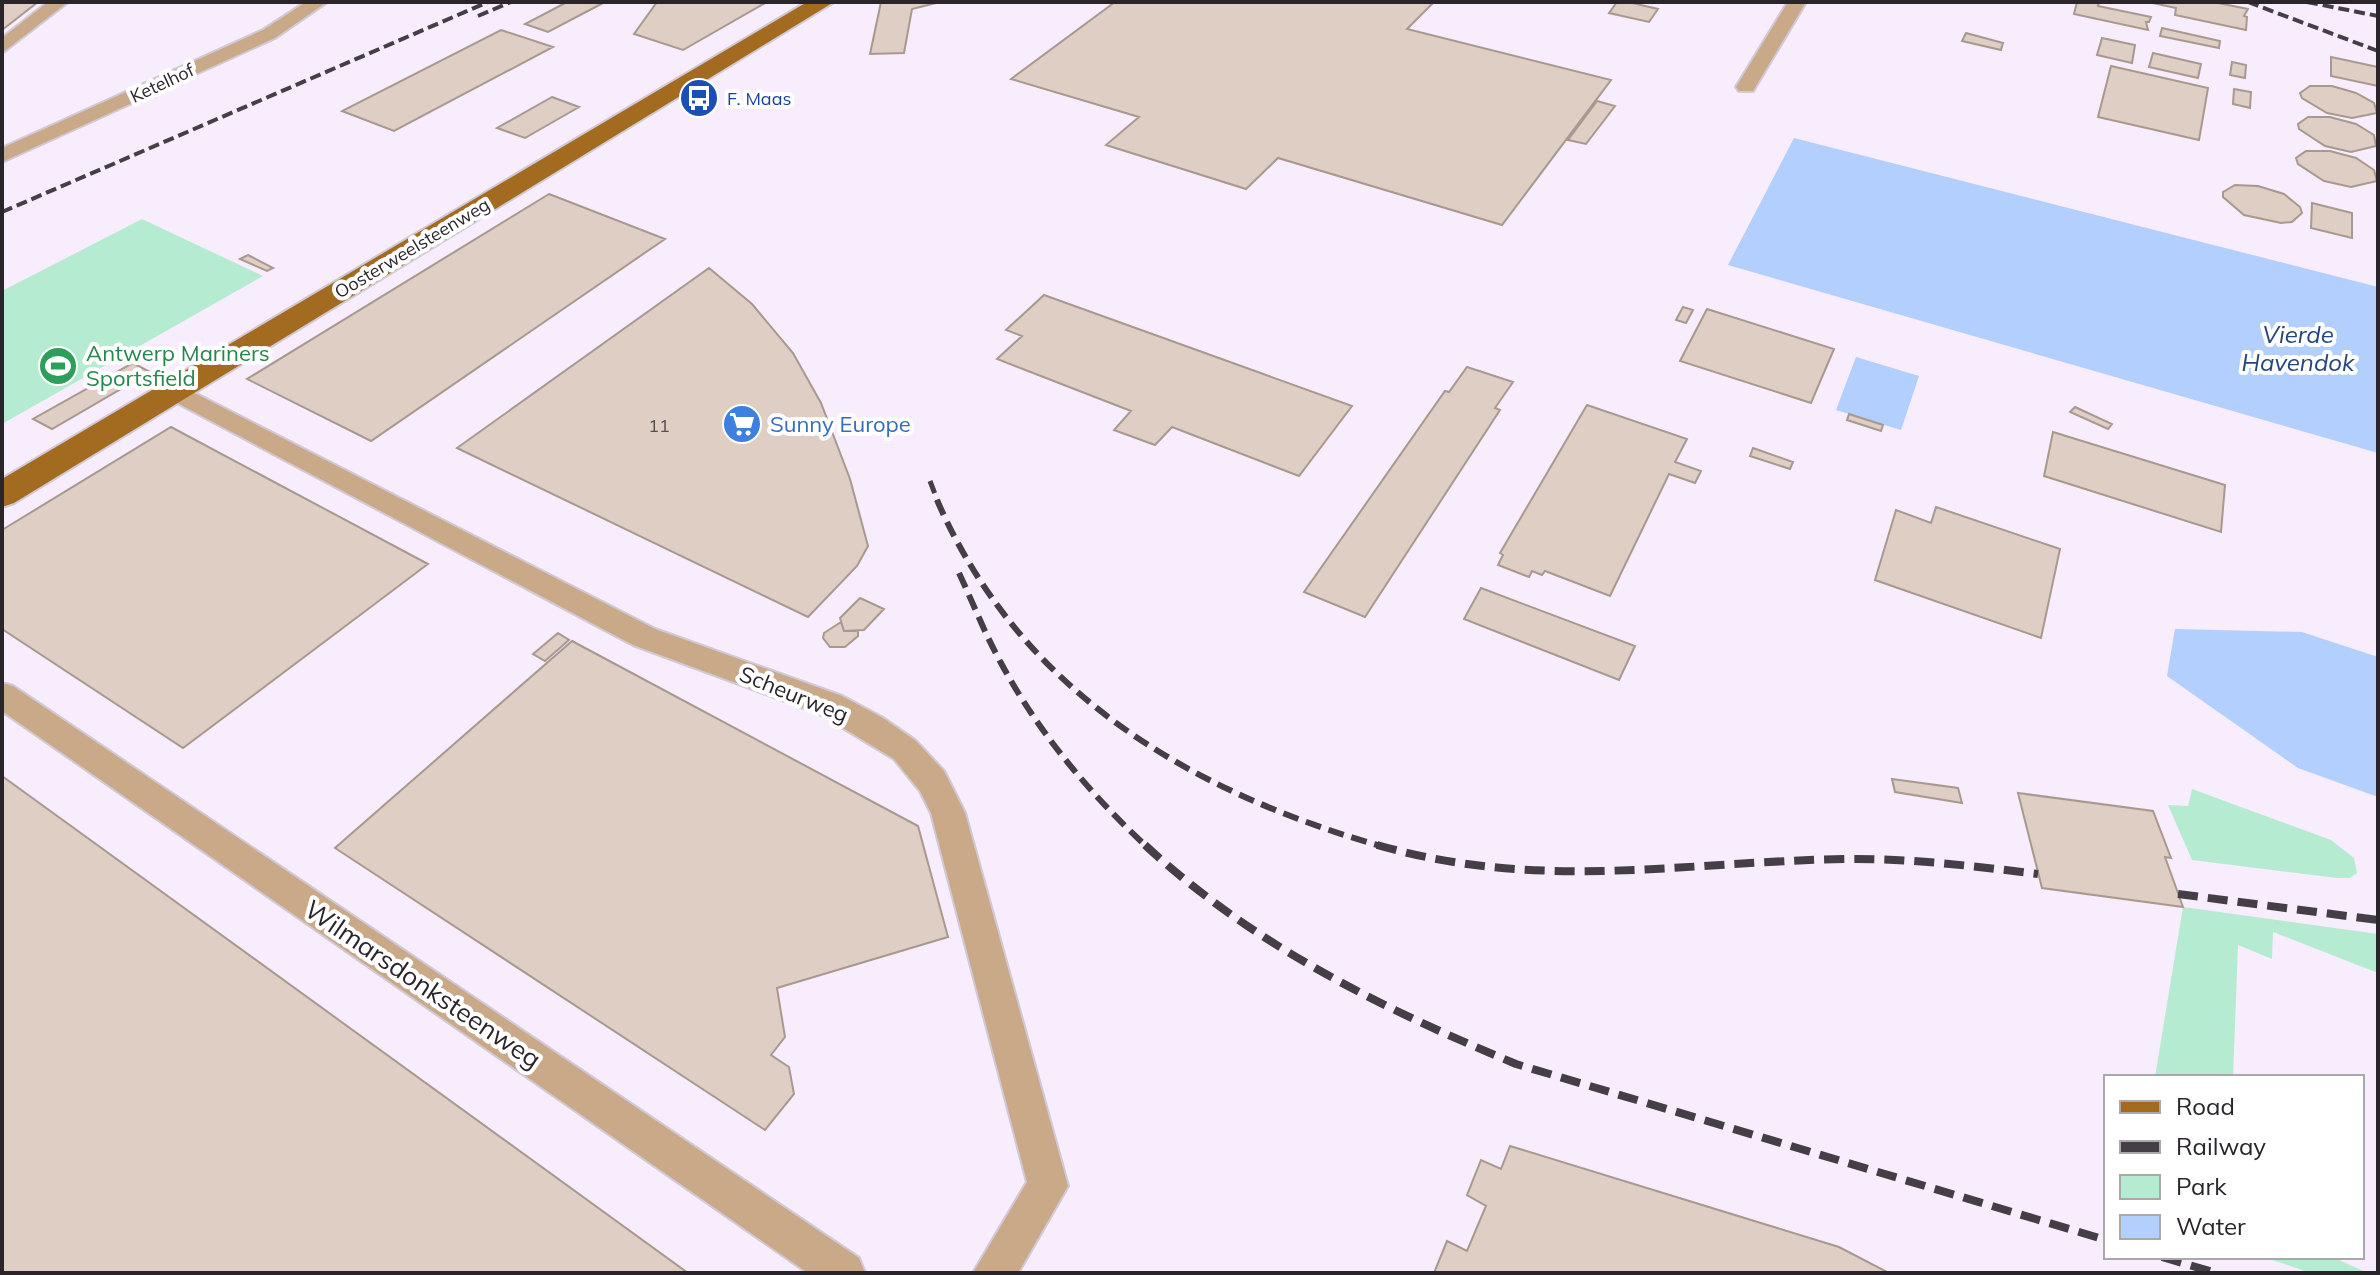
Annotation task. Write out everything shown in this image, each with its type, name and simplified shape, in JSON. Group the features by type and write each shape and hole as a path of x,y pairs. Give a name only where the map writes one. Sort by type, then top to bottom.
{"main road":[{"name":"Oosterweelsteenweg","path":"2,495 823,2"}],"street":[{"path":"2,47 59,2"},
{"name":"Ketelhof","path":"2,156 269,34 318,2"},
{"path":"1746,87 1797,2"},
{"name":"Scheurweg","path":"175,391 644,637 831,705 872,727 905,750 932,781 948,813 1048,1186 994,1273"},
{"name":"Wilmarsdonksteenweg","path":"2,695 844,1273"}],"green space":[{"path":"142,219 263,276 2,424 2,291"},
{"path":"2192,789 2331,840 2354,858 2357,873 2350,878 2337,878 2192,860 2168,805 2188,806"},
{"path":"2183,907 2378,934 2378,973 2273,932 2272,959 2238,945 2233,1075 2155,1075"},
{"path":"2270,1259 2336,1259 2368,1273 2311,1273"}],"water":[{"name":"Vierde Havendok","path":"1794,138 2378,287 2378,453 1728,265"},
{"path":"1856,357 1919,376 1901,430 1836,410"},
{"path":"2175,629 2302,632 2378,657 2378,797 2298,768 2167,676"}],"building":[{"path":"2,2 38,2 2,30"},
{"path":"567,2 605,2 548,32 525,24"},
{"path":"657,2 767,2 683,50 634,34"},
{"path":"881,2 940,2 912,9 904,53 870,54"},
{"path":"1115,2 1434,2 1407,29 1611,80 1502,225 1278,158 1246,189 1106,145 1139,117 1011,79"},
{"path":"1617,2 1658,9 1649,22 1609,13"},
{"path":"2077,2 2099,2 2098,6 2151,17 2146,22 2148,30 2074,14"},
{"path":"2148,2 2213,2 2248,9 2244,16 2247,17 2246,30 2175,15 2176,8"},
{"path":"2162,28 2220,41 2219,48 2160,36"},
{"path":"501,30 553,47 394,131 342,111"},
{"path":"1966,33 2003,43 2001,50 1962,41"},
{"path":"2102,38 2135,45 2132,63 2097,55"},
{"path":"2153,53 2201,64 2198,78 2149,67"},
{"path":"2331,57 2378,67 2378,86 2331,76"},
{"path":"2232,62 2246,65 2245,78 2230,75"},
{"path":"2111,66 2208,88 2199,140 2098,117"},
{"path":"2310,86 2332,86 2356,93 2374,103 2377,113 2352,118 2327,113 2302,98 2300,93"},
{"path":"2234,89 2251,92 2250,108 2233,104"},
{"path":"552,97 579,107 525,138 497,128"},
{"path":"1597,101 1615,106 1586,144 1568,140"},
{"path":"2308,117 2330,117 2356,124 2374,135 2376,146 2351,152 2325,146 2299,129 2298,124"},
{"path":"2306,151 2330,151 2356,158 2374,170 2377,181 2351,187 2324,181 2298,164 2296,158"},
{"path":"2235,185 2258,186 2284,194 2300,207 2302,213 2292,222 2281,223 2244,215 2223,197 2223,192"},
{"path":"549,194 665,239 371,441 247,379"},
{"path":"2312,203 2352,213 2352,238 2311,228"},
{"path":"248,255 273,268 267,271 240,259"},
{"path":"709,268 752,304 793,353 821,403 850,479 868,546 857,566 808,617 457,448"},
{"path":"1044,295 1352,406 1299,476 1172,427 1155,445 1114,430 1131,411 997,359 1022,336 1006,330"},
{"path":"1683,307 1693,310 1686,323 1676,320"},
{"path":"1707,309 1834,349 1811,403 1680,361"},
{"path":"133,363 150,372 52,429 33,419"},
{"path":"1467,367 1513,382 1495,408 1500,410 1365,617 1304,592 1445,391 1449,392"},
{"path":"1587,405 1687,439 1675,462 1701,471 1695,483 1669,474 1610,596 1545,571 1542,575 1532,571 1529,577 1498,565 1503,555 1500,553"},
{"path":"2075,407 2112,424 2108,429 2070,412"},
{"path":"1849,414 1883,425 1881,431 1847,420"},
{"path":"171,427 428,564 183,748 2,629 2,530"},
{"path":"2053,432 2225,485 2221,532 2044,476"},
{"path":"1753,448 1793,462 1790,469 1750,456"},
{"path":"1936,507 2060,549 2041,638 1875,580 1896,510 1931,523"},
{"path":"1481,588 1635,646 1619,680 1464,619"},
{"path":"860,598 884,609 864,630 844,631 840,618"},
{"path":"841,622 844,631 858,631 858,636 845,647 830,647 823,638 824,633"},
{"path":"558,633 569,640 545,661 533,654"},
{"path":"572,641 918,826 948,937 777,988 785,1037 771,1055 789,1067 794,1094 765,1130 335,848"},
{"path":"2,776 688,1273 2,1273"},
{"path":"1892,779 1958,788 1962,803 1895,792"},
{"path":"2018,793 2153,811 2171,858 2165,857 2183,907 2042,888"},
{"path":"1510,1146 1839,1247 1889,1273 1434,1273 1447,1241 1467,1251 1486,1206 1467,1195 1481,1160 1501,1169"}],"railway":[{"path":"2,212 488,2"},
{"path":"478,16 511,2"},
{"path":"2248,2 2378,51"},
{"path":"2307,2 2378,16"},
{"path":"930,481 938,502"},
{"path":"938,502 972,568 1015,627 1064,680 1119,725 1179,764 1244,797 1312,824 1380,846"},
{"path":"959,573 995,652 1048,738 1105,806 1147,847"},
{"path":"1145,845 1230,914 1320,971 1416,1020 1516,1064 2104,1239"},
{"path":"1380,846 1437,859 1553,871 1868,859 1941,863 2038,874"},
{"path":"1380,846 1384,847"},
{"path":"2178,894 2378,920"},
{"path":"2169,1259 2216,1273"}],"place":[{"name":"F. Maas","path":"699,98"},
{"name":"Antwerp Mariners Sportsfield","path":"58,366"},
{"name":"Sunny Europe","path":"742,424"}]}
